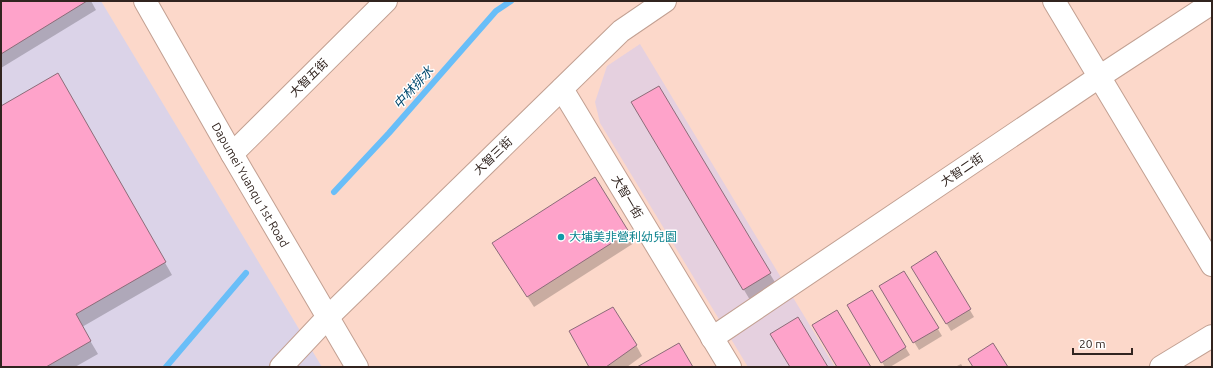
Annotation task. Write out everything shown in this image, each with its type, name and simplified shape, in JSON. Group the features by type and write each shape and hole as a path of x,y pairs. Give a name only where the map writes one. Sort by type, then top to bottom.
{"street":[{"name":"Dapumei Yuanqu 1st Road","path":"145,1 232,154 357,367"},
{"name":"大智五街","path":"232,154 386,1"},
{"name":"大智三街","path":"281,367 327,318 621,31 665,1"},
{"path":"1054,1 1212,265"},
{"name":"大智二街","path":"712,338 1212,3"},
{"name":"大智一街","path":"562,89 730,367"},
{"path":"1161,367 1212,336"}],"shaded area":[{"path":"1,1 101,1 322,367 1,367"},
{"path":"640,44 835,367 748,367 600,123 595,102 607,66"}],"building":[{"path":"1,1 87,1 1,54"},
{"path":"58,73 166,262 76,314 91,341 46,367 1,367 1,106"},
{"path":"659,86 771,273 743,290 631,102"},
{"name":"大埔美非營利幼兒園","path":"595,177 629,232 527,297 492,243"},
{"path":"936,251 971,309 946,324 911,267"},
{"path":"904,271 939,328 913,343 879,286"},
{"path":"872,290 906,347 881,363 847,305"},
{"path":"613,307 637,345 606,367 589,367 569,331"},
{"path":"837,310 871,367 837,367 812,325"},
{"path":"798,317 828,367 790,367 770,334"},
{"path":"679,343 693,367 637,367"},
{"path":"993,343 1008,367 973,367 968,359"}],"waterway":[{"name":"中林排水","path":"334,192 389,133 496,11 511,1"},
{"path":"166,367 246,273"}],"place":[{"name":"大埔美非營利幼兒園","path":"561,237"}]}
